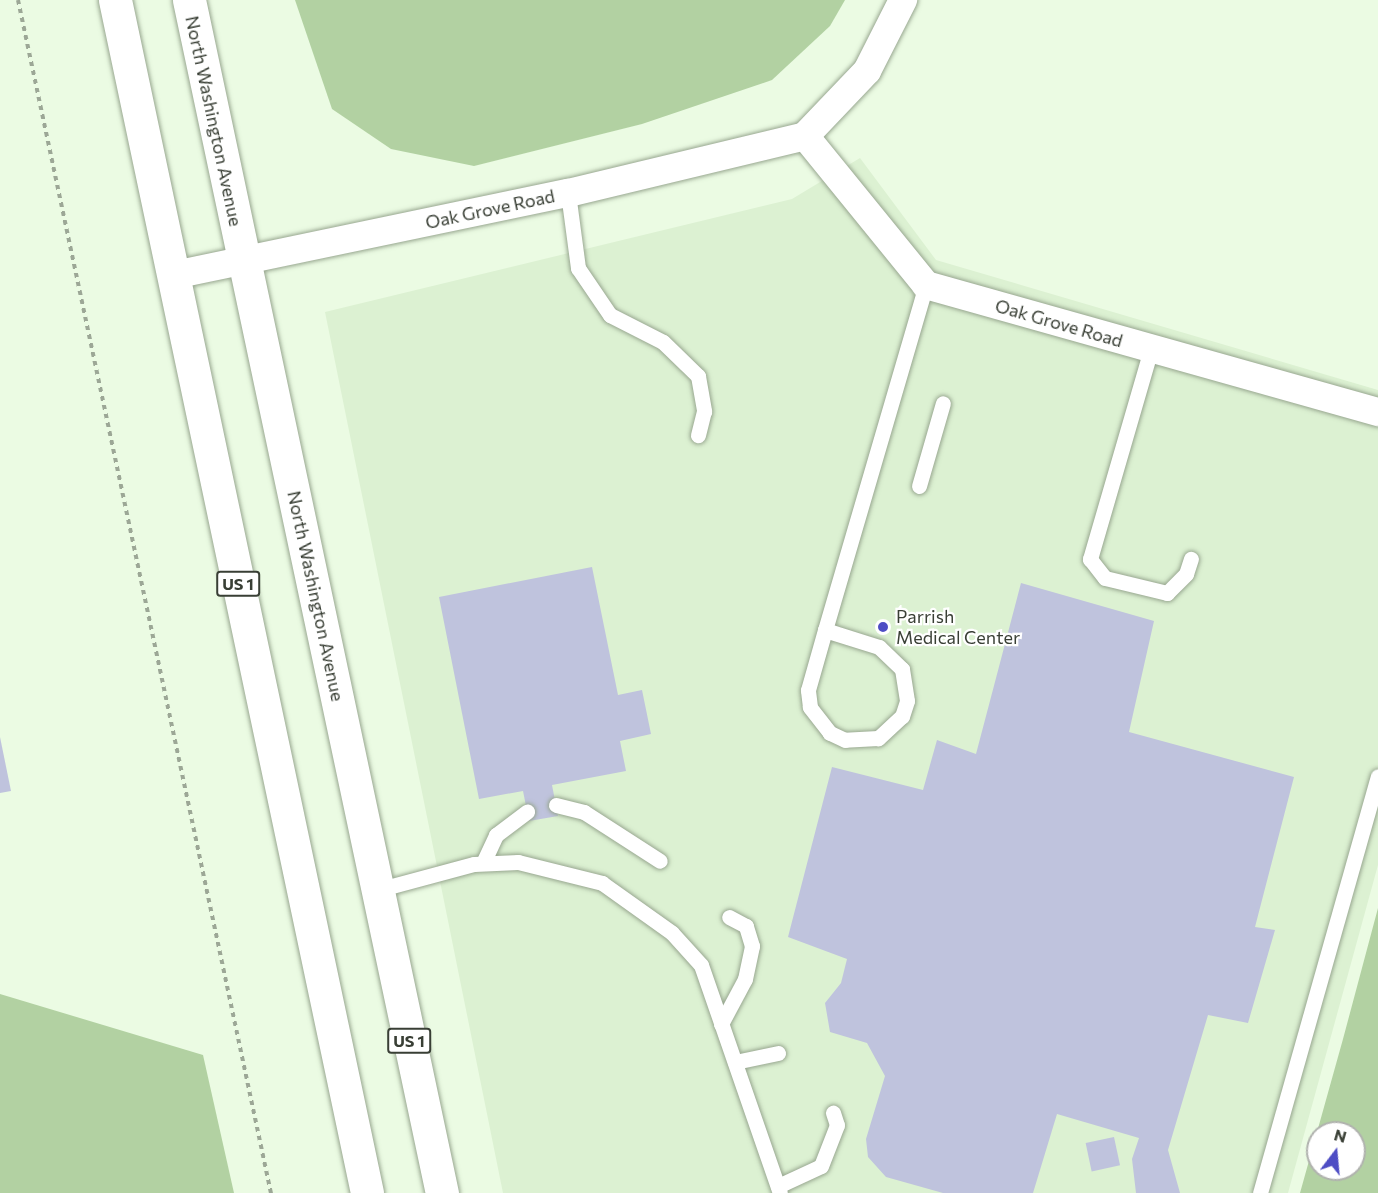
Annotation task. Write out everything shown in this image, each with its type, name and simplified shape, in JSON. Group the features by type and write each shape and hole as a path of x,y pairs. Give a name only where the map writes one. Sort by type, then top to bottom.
{"main road":[{"name":"US 1","path":"115,0 367,1193"},
{"name":"North Washington Avenue","path":"189,0 442,1193"}],"street":[{"path":"903,0 867,70 805,136 926,285"},
{"name":"Oak Grove Road","path":"174,274 568,193 805,136"},
{"name":"Oak Grove Road","path":"926,285 1378,412"}],"lane":[{"path":"568,193 579,268 609,315 663,342 698,376 704,411 699,435"},
{"path":"825,630 879,647 902,669 907,693 902,716 878,738 845,740 830,733 810,707 810,682 825,630 926,285"},
{"path":"1151,349 1090,559 1105,578 1167,593 1186,574 1191,559"},
{"path":"919,486 943,403"},
{"path":"1260,1193 1378,776"},
{"path":"556,805 584,812 660,861"},
{"path":"483,863 496,835 527,812"},
{"path":"377,890 483,863 518,862 602,883 672,933 701,965 779,1190 821,1166 837,1125 833,1113"},
{"path":"722,1024 745,979 752,946 746,926 729,917"},
{"path":"735,1062 778,1053"}],"path":[{"path":"18,0 271,1193"}],"shaded area":[{"path":"295,0 845,0 830,26 772,80 642,124 474,166 391,149 332,109"},
{"name":"Parrish Medical Center","path":"860,158 936,260 1378,390 1378,865 1288,1193 503,1193 325,312 792,199"},
{"path":"1378,908 1378,1193 1300,1193 1306,1172 1306,1181 1366,1181 1366,1121 1320,1121"},
{"path":"0,994 203,1055 234,1193 0,1193"}],"building":[{"path":"592,567 618,695 642,690 651,734 620,741 626,771 552,785 558,816 529,821 523,791 479,799 439,597"},
{"path":"1021,583 1154,621 1129,732 1294,777 1255,927 1275,930 1248,1023 1208,1015 1168,1150 1180,1193 1136,1193 1132,1159 1139,1138 1057,1114 1033,1193 943,1193 886,1177 868,1157 866,1139 885,1076 867,1043 830,1032 825,1003 841,983 847,959 788,937 832,767 923,790 937,740 976,754"},
{"path":"0,737 11,791 0,793"},
{"path":"1114,1137 1120,1165 1092,1171 1086,1143"}],"place":[{"name":"Parrish Medical Center","path":"883,627"}]}
